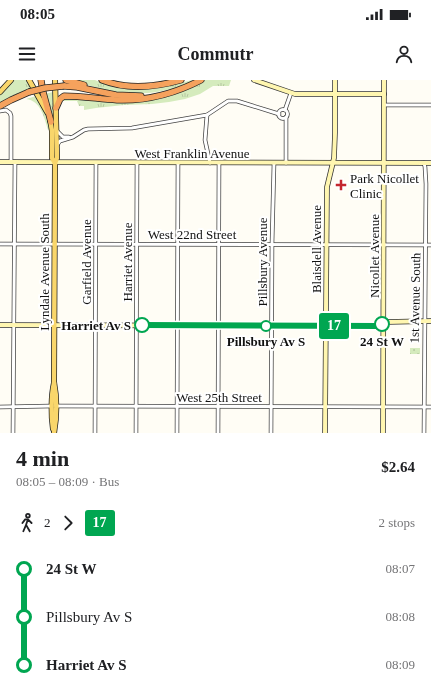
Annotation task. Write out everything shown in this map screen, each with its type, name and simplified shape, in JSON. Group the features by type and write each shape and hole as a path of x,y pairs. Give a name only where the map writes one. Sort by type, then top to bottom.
{"highway":[{"path":"41,80 51,122"},
{"path":"102,80 118,84 140,86 164,84 182,80"},
{"path":"56,108 59,100 63,96 116,100 148,98 179,90 201,80"},
{"path":"0,106 29,92 65,83 114,95 154,95 179,90"}],"main road":[{"path":"0,92 11,80"},
{"path":"29,80 51,122 52,158 55,163"},
{"path":"55,80 57,158 55,163"},
{"name":"Lyndale Avenue South","path":"54,433 52,424 54,406 52,392 54,382 55,326 55,163"}],"street":[{"path":"254,80 292,94 384,94"},
{"name":"Blaisdell Avenue","path":"325,433 327,187 334,158 335,80"},
{"name":"Nicollet Avenue","path":"383,433 384,80"},
{"path":"286,163 287,113 285,110 292,94"},
{"path":"57,146 60,141 72,138 84,130 132,128 208,115 228,101 237,101 278,114 282,118 286,117"},
{"path":"384,105 431,105"},
{"path":"278,114 282,109 285,110"},
{"path":"0,111 6,110 11,116 13,162 13,433"},
{"path":"208,115 205,140 210,163"},
{"path":"57,131 64,137 77,135"},
{"name":"West Franklin Avenue","path":"0,162 431,163"},
{"name":"Garfield Avenue","path":"95,433 96,163"},
{"name":"Harriet Avenue","path":"136,433 137,163"},
{"path":"178,163 178,433"},
{"path":"218,433 219,163"},
{"name":"Pillsbury Avenue","path":"271,433 274,163"},
{"name":"1st Avenue South","path":"424,163 426,184 424,433"},
{"name":"West 22nd Street","path":"0,244 431,245"},
{"path":"0,325 379,326 387,322 431,321"},
{"name":"West 25th Street","path":"0,407 431,407"}],"green space":[{"path":"13,80 27,80 32,89 14,95 0,103 0,94"},
{"path":"69,80 95,80 118,88 137,89 158,88 193,81 175,88 136,94 111,91"},
{"path":"205,80 231,80 229,86 213,86 200,94 169,102 124,105 84,110 84,106 79,106 77,101 61,101 63,98 129,101 196,85"},
{"path":"53,92 54,132 44,94"},
{"path":"36,96 49,121 50,129 48,130 41,110 31,100 26,99"},
{"path":"410,348 420,348 420,354 410,354"}],"bus line":[{"name":"17","path":"142,325 379,326 382,324"}],"place":[{"name":"Park Nicollet Clinic","path":"341,185"},
{"name":"24 St W","path":"382,324"},
{"name":"Harriet Av S","path":"142,325"},
{"name":"Pillsbury Av S","path":"266,326"}]}
